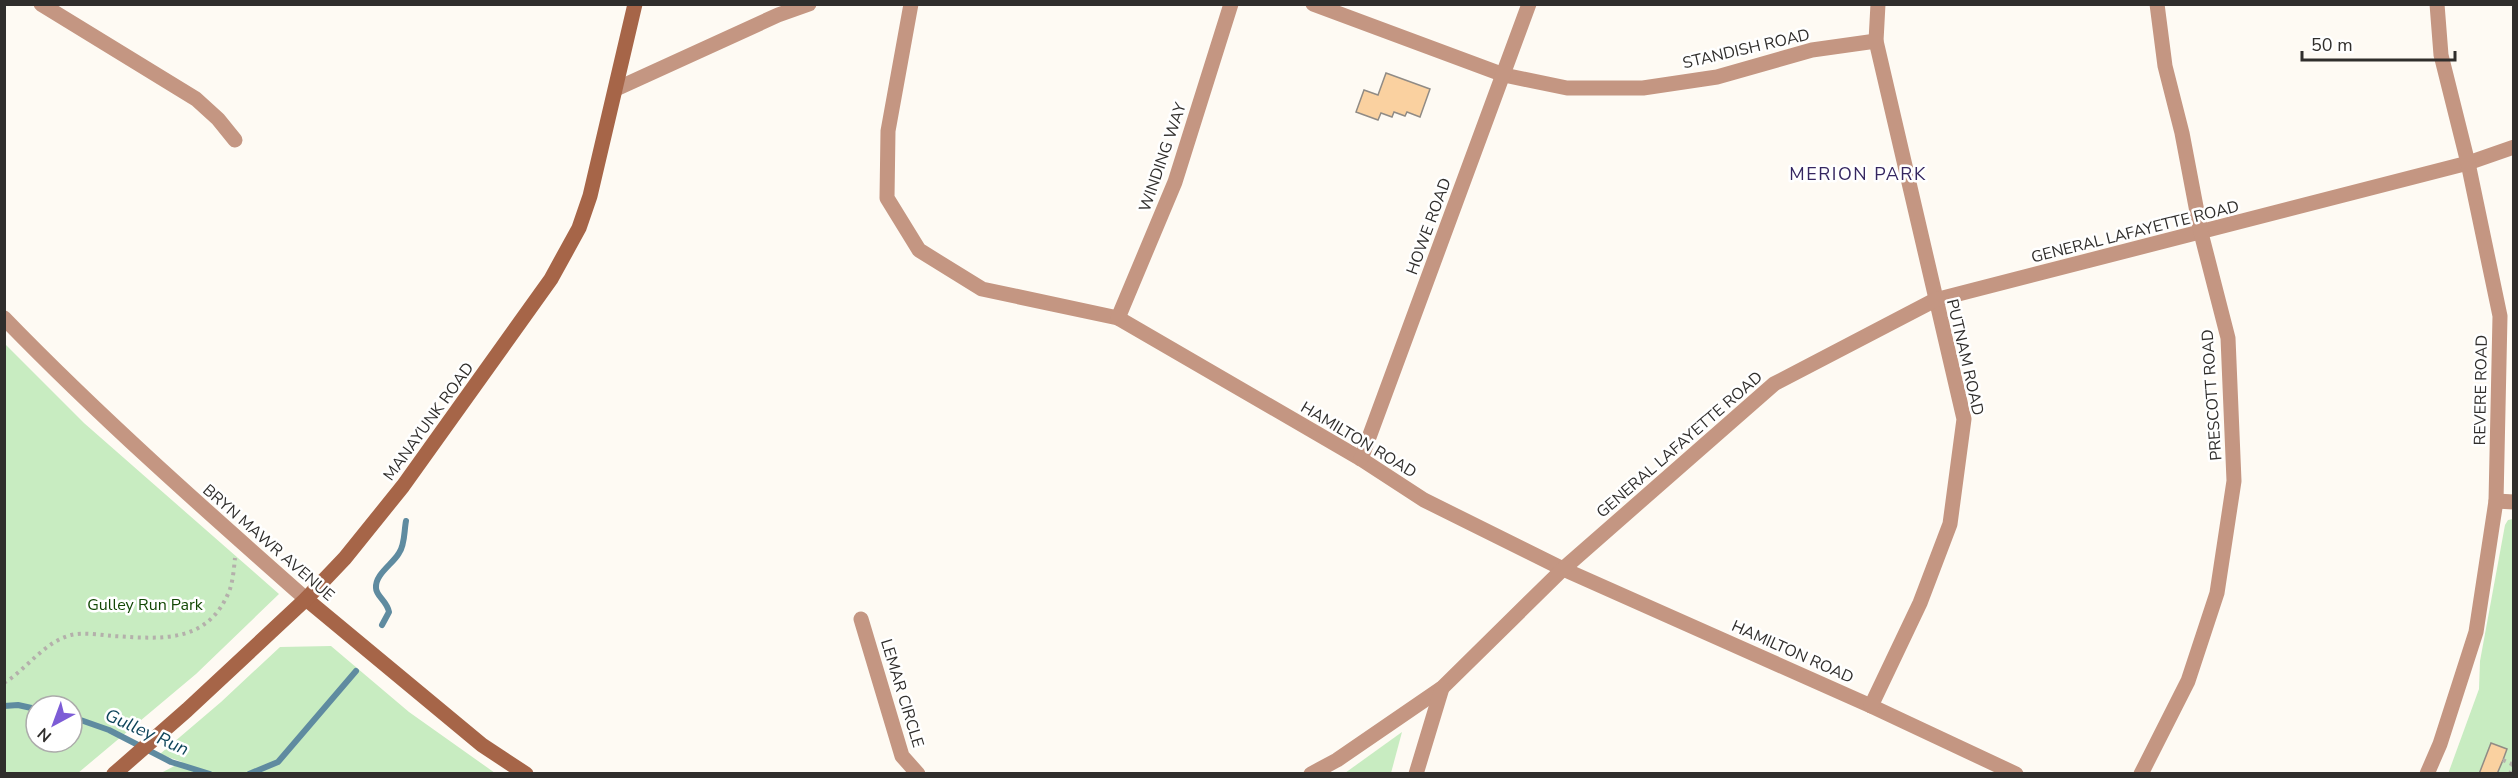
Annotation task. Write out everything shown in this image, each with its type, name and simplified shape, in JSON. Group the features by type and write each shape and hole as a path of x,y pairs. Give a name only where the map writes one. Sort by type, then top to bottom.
{"street":[{"path":"41,4 196,99 218,118 235,140"},
{"name":"MANAYUNK ROAD","path":"114,774 306,599 345,558 403,486 551,279 579,228 590,196 635,4"},
{"path":"616,89 778,15 809,4"},
{"name":"HAMILTON ROAD","path":"911,4 888,131 887,198 919,250 982,289 1118,318 1360,459 1424,500 1563,569 1871,706 2016,774"},
{"name":"WINDING WAY","path":"1118,318 1175,182 1231,4"},
{"name":"STANDISH ROAD","path":"1313,4 1504,75 1567,88 1643,88 1717,76 1812,50 1876,41"},
{"name":"HOWE ROAD","path":"1360,459 1529,4"},
{"name":"PUTNAM ROAD","path":"1871,706 1920,603 1950,524 1964,419 1876,41 1878,4"},
{"name":"PRESCOTT ROAD","path":"2141,774 2188,681 2217,593 2234,482 2228,338 2201,233 2182,133 2165,66 2157,4"},
{"name":"REVERE ROAD","path":"2427,774 2440,744 2476,632 2496,501 2500,316 2468,163 2441,55 2437,4"},
{"name":"GENERAL LAFAYETTE ROAD","path":"1311,774 1337,760 1442,688 1563,569 1774,384 1935,300 2468,163 2514,147"},
{"name":"BRYN MAWR AVENUE","path":"4,318 176,485 238,540 482,745 526,774"},
{"path":"2496,501 2514,502"},
{"name":"LEMAR CIRCLE","path":"861,619 902,756 918,774"},
{"path":"1416,774 1442,688"}],"path":[{"path":"4,683 52,642 74,634 166,637 201,629 216,615 230,588 238,540"},
{"path":"2503,760 2513,764 2510,774"}],"green space":[{"name":"Gulley Run Park","path":"5,344 84,423 279,594 196,674 78,773 5,773"},
{"path":"2513,519 2513,773 2448,774 2479,689 2480,661 2505,525 2508,520"},
{"path":"331,646 409,712 495,773 161,773 182,762 160,754 280,647"},
{"path":"1402,732 1391,773 1345,773"}],"building":[{"path":"1386,73 1430,89 1420,117 1407,112 1405,116 1394,112 1392,117 1381,113 1378,120 1356,112 1364,90 1378,95"},
{"path":"2491,743 2507,749 2503,760 2497,774 2479,774"}],"waterway":[{"path":"382,625 389,612 376,591 376,583 401,550 406,521"},
{"path":"249,774 278,762 356,671"},
{"name":"Gulley Run","path":"4,706 24,706"},
{"name":"Gulley Run","path":"84,721 109,730 171,762 210,774"}],"district":[{"name":"MERION PARK","path":"1858,174"}]}
